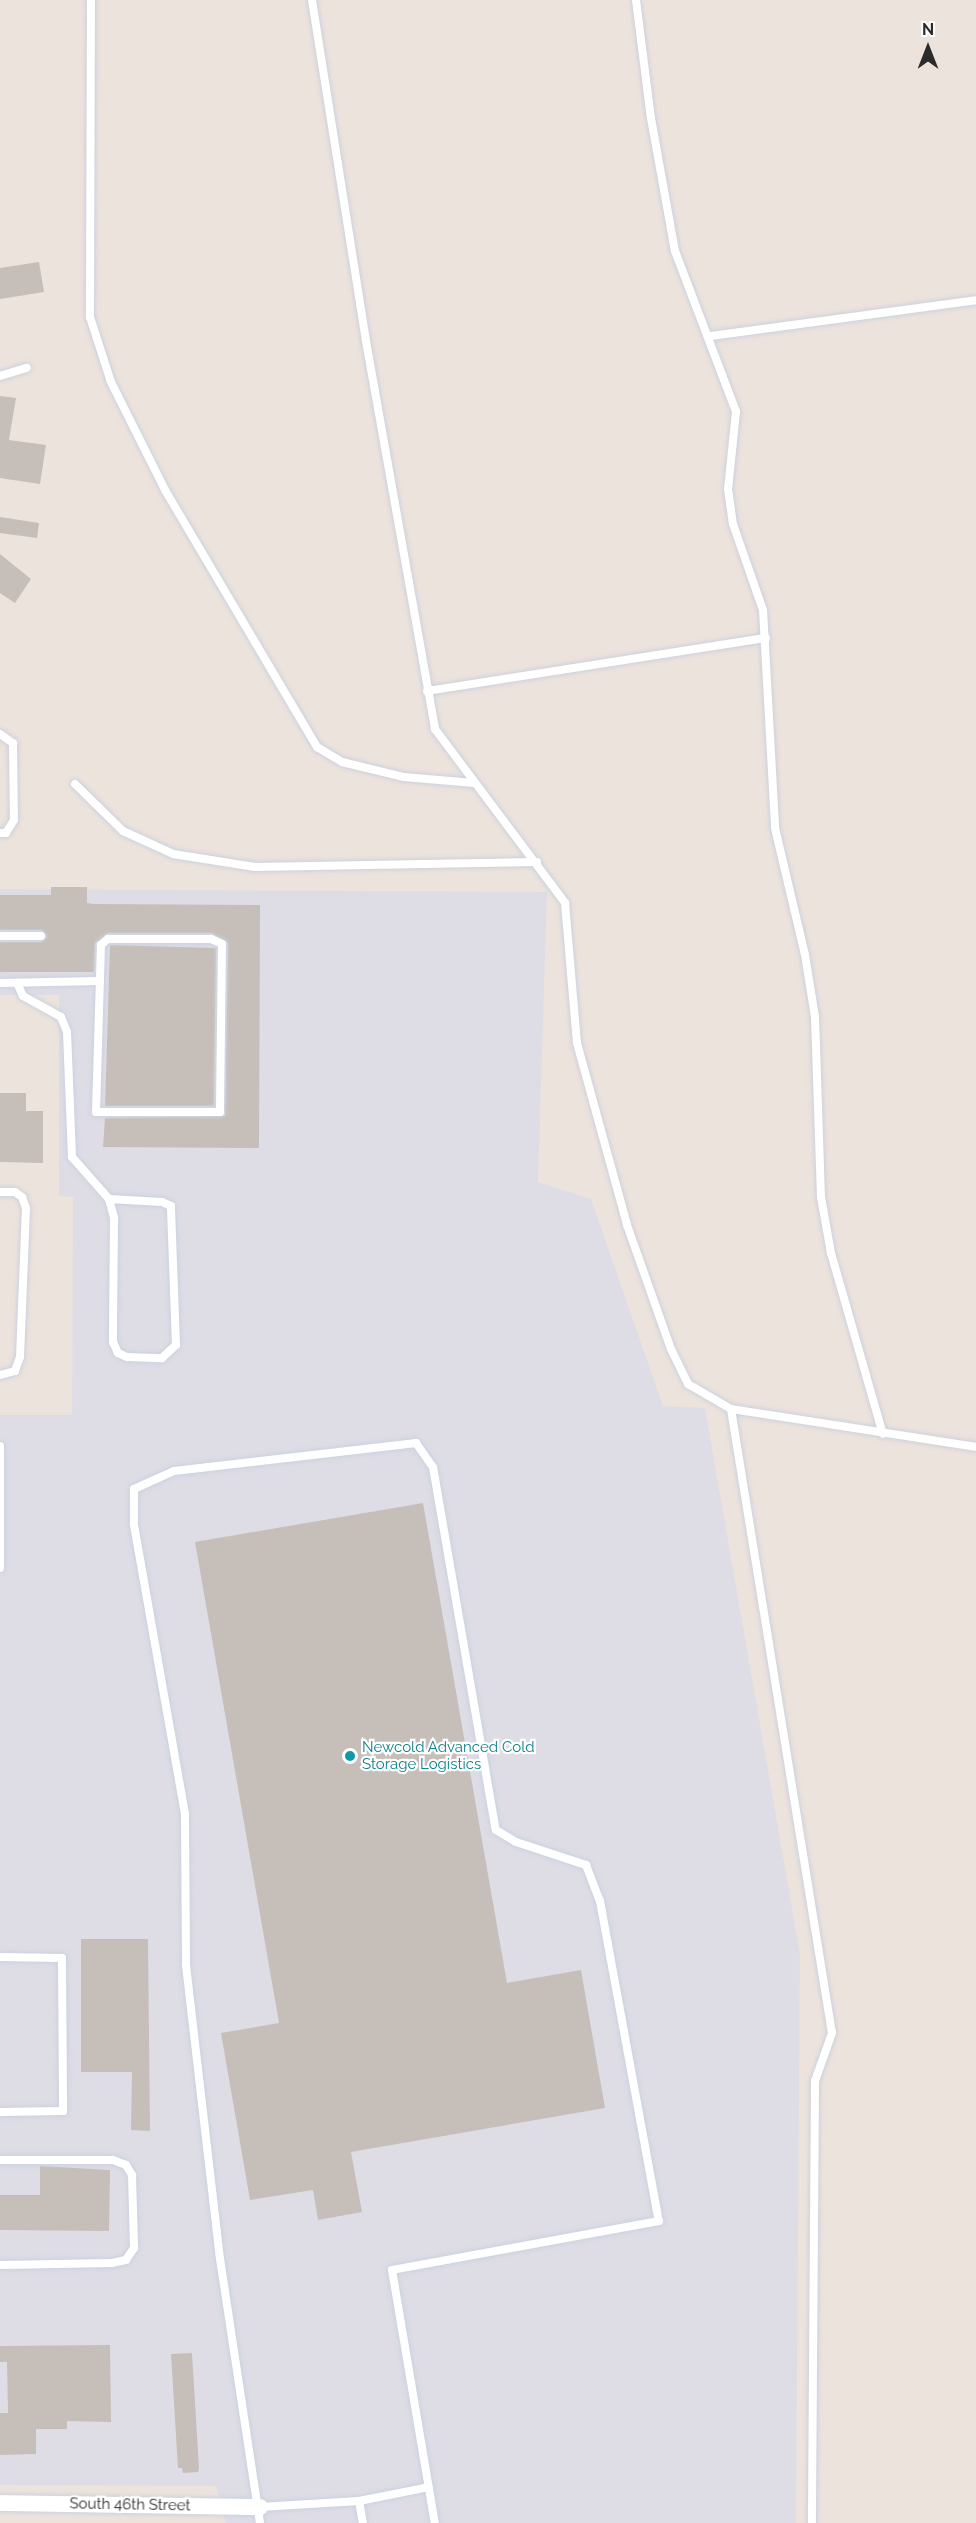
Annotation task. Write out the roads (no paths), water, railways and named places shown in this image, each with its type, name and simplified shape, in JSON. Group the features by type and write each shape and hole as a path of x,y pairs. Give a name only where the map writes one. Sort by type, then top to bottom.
{"street":[{"name":"South 46th Street","path":"0,2502 260,2515"}],"lane":[{"path":"91,0 90,316 116,392 165,490 317,747 342,762 404,777 474,783"},
{"path":"312,0 435,729 474,783 537,862 565,903 577,1043 627,1225 671,1349 688,1384 731,1409 976,1447"},
{"path":"636,0 651,118 675,251 711,336 736,412 728,489 733,524 763,610 775,828 805,955 815,1017 821,1197 831,1254 883,1434"},
{"path":"711,336 976,300"},
{"path":"0,376 27,368"},
{"path":"427,691 766,638"},
{"path":"0,734 13,743 14,820 6,833 0,833"},
{"path":"75,784 123,831 173,854 255,867 537,862"},
{"path":"0,936 41,936"},
{"path":"108,939 212,939 222,944 220,1112 96,1112 100,981 101,945 108,939"},
{"path":"0,983 100,981"},
{"path":"17,983 23,996 61,1017 68,1032 72,1157 109,1199 114,1218 113,1342 118,1353 128,1357 162,1358 176,1345 171,1206 162,1202 109,1199"},
{"path":"0,1192 15,1192 22,1197 26,1208 20,1357 15,1371 0,1375"},
{"path":"731,1409 832,2033 815,2082 812,2523"},
{"path":"429,2487 359,2501 260,2515 248,2455 220,2259 186,1964 184,1814 134,1524 134,1490 174,1471 416,1443 433,1467 496,1830 516,1842 586,1865 600,1901 659,2221 392,2270 429,2487 435,2523"},
{"path":"0,1446 0,1568"},
{"path":"0,1957 62,1958 63,2111 0,2112"},
{"path":"0,2160 113,2160 126,2165 132,2175 134,2248 126,2260 112,2264 0,2265"},
{"path":"359,2501 363,2523"}],"place":[{"name":"Newcold Advanced Cold Storage Logistics","path":"350,1756"}]}
